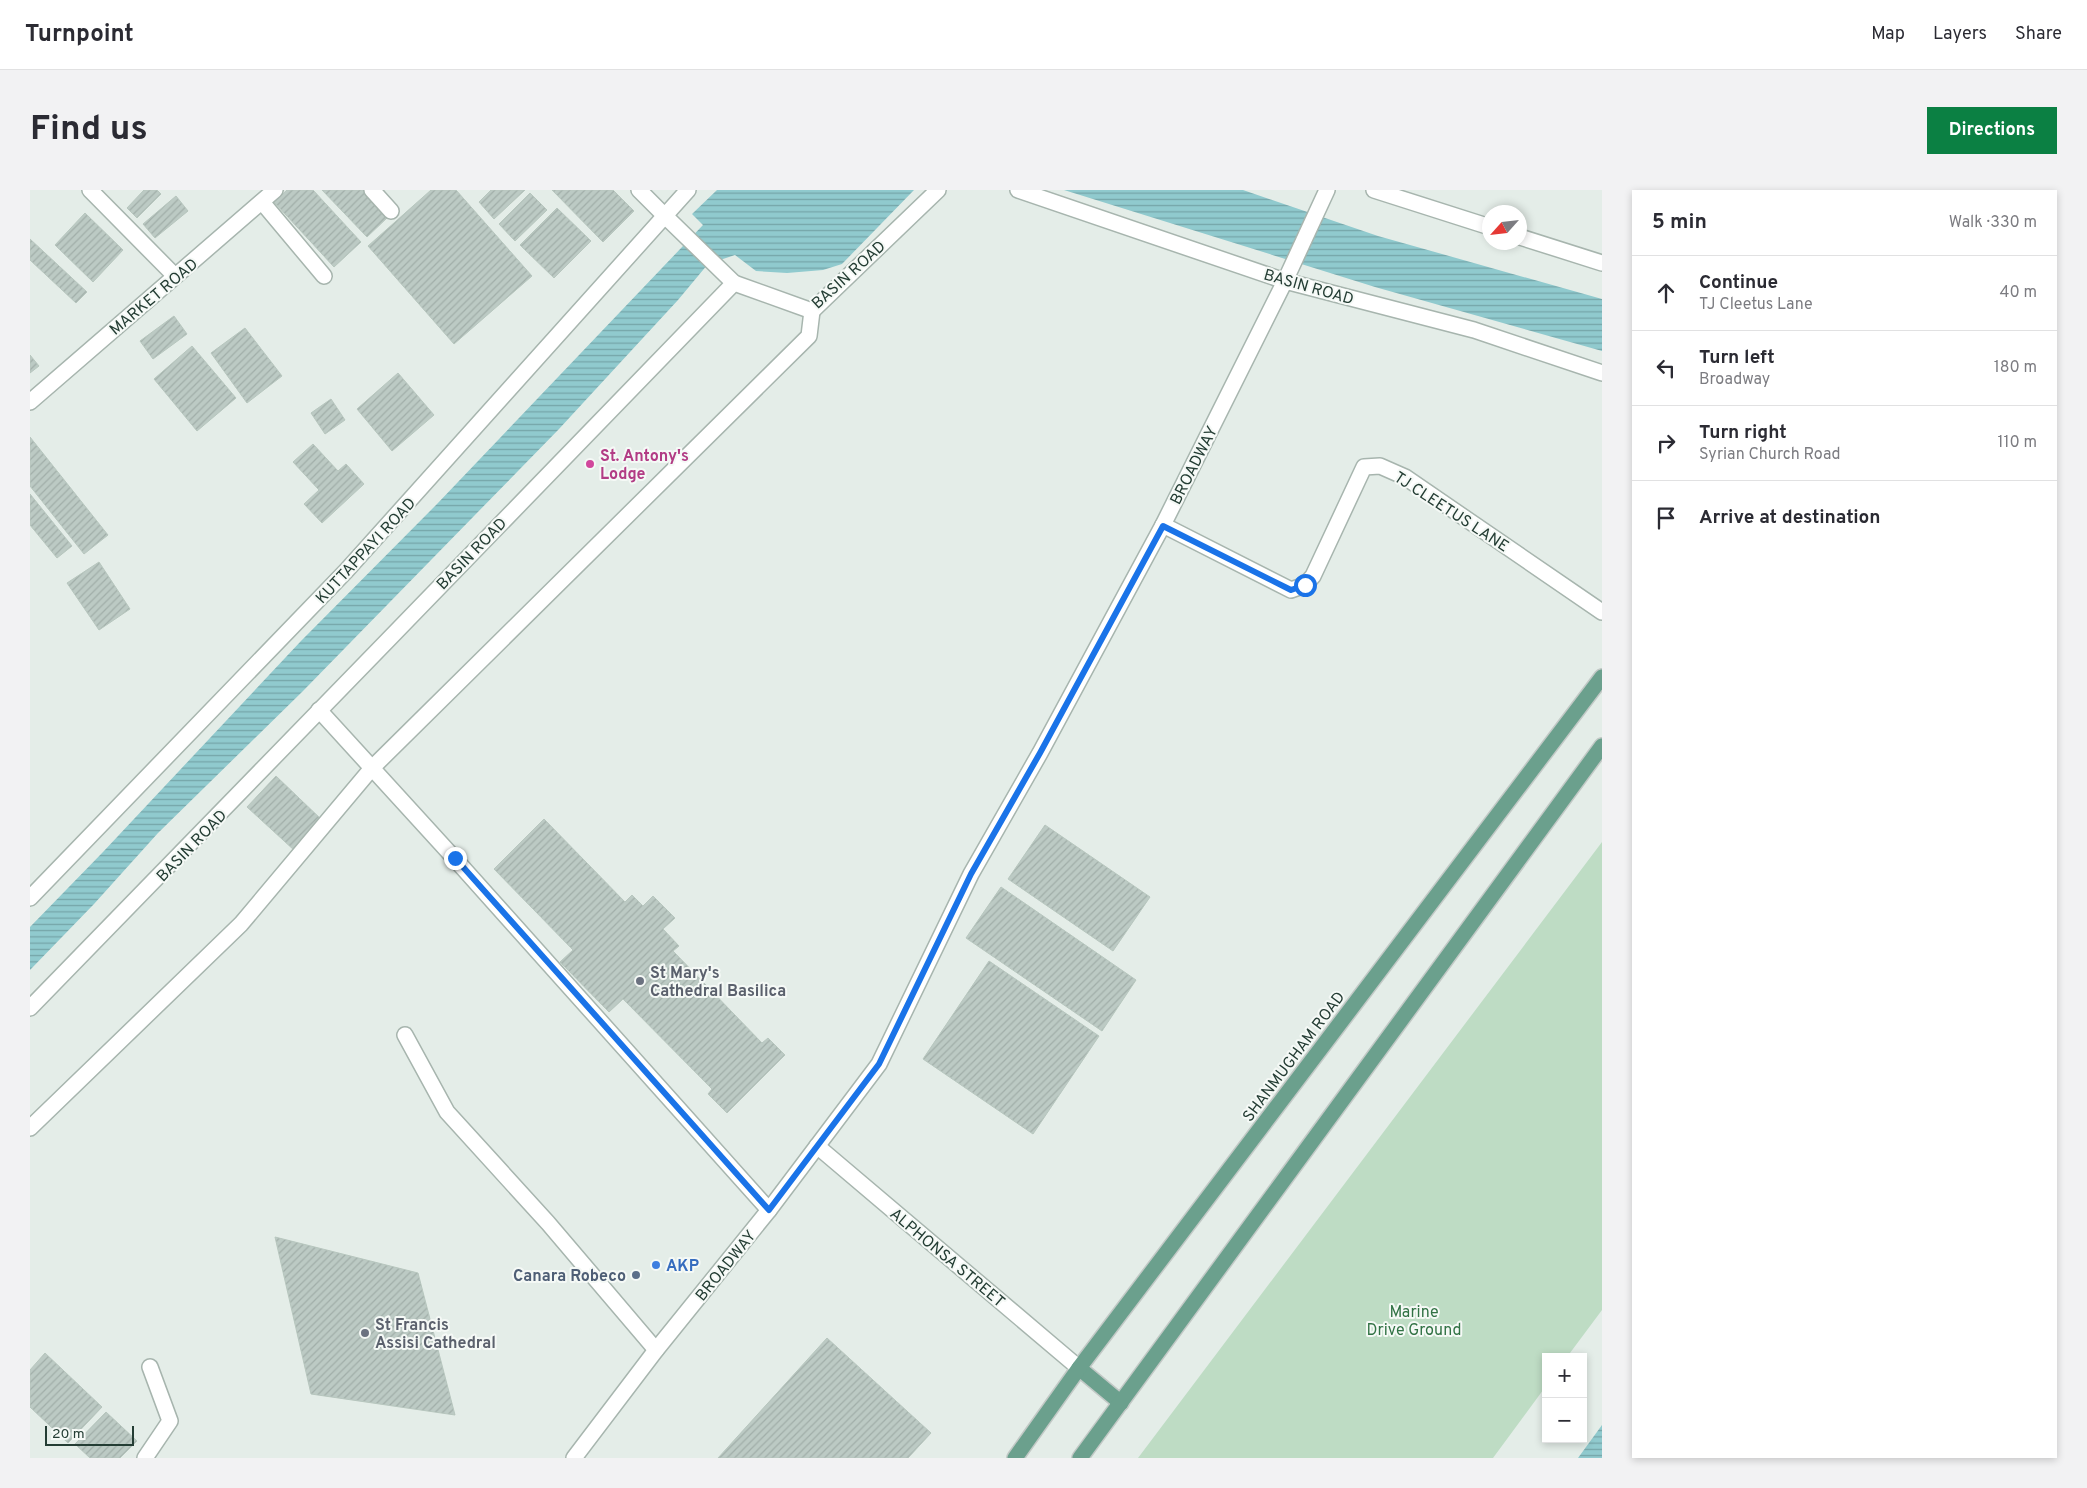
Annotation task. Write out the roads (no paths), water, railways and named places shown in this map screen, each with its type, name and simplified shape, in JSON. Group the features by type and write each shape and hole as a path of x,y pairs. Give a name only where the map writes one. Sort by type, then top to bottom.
{"main road":[{"name":"SHANMUGHAM ROAD","path":"1014,1458 1079,1368 1602,677"},
{"path":"1080,1458 1602,746"},
{"path":"1079,1368 1121,1402"}],"street":[{"path":"90,190 175,276"},
{"name":"MARKET ROAD","path":"30,402 275,190"},
{"path":"372,190 391,211"},
{"path":"638,190 734,283"},
{"name":"KUTTAPPAYI ROAD","path":"30,898 247,676 346,571 688,190"},
{"name":"BASIN ROAD","path":"30,1008 204,832 319,710 734,283 812,311 938,190"},
{"name":"BASIN ROAD","path":"1018,190 1285,281 1474,330 1602,373"},
{"name":"BROADWAY","path":"574,1458 656,1350 769,1210 879,1064 971,874 1040,753 1163,526 1285,281 1327,190"},
{"path":"1374,190 1482,224"},
{"path":"262,202 324,276"},
{"path":"1527,239 1602,263"},
{"path":"30,1128 241,924 372,768 810,336 812,311"},
{"name":"TJ CLEETUS LANE","path":"1163,526 1291,590 1305,585 1313,576 1364,467 1380,466 1405,477 1602,612"},
{"path":"319,710 769,1210"},
{"path":"405,1035 447,1112 548,1223 656,1350"},
{"name":"ALPHONSA STREET","path":"817,1146 1079,1368"},
{"path":"144,1458 170,1421 150,1367"}],"water":[{"path":"717,190 914,190 842,264 823,270 787,273 756,271 735,255 708,264 678,300 559,429 303,691 158,833 94,904 30,970 30,927 301,641 437,504 703,225 692,214"},
{"path":"1064,190 1243,190 1378,236 1602,299 1602,351 1375,287"},
{"path":"1602,1425 1602,1458 1578,1458"}],"place":[{"name":"St. Antony's Lodge","path":"590,464"},
{"name":"St Mary's Cathedral Basilica","path":"640,981"},
{"name":"AKP","path":"656,1265"},
{"name":"Canara Robeco","path":"636,1275"},
{"name":"St Francis Assisi Cathedral","path":"365,1333"}],"park label":[{"name":"Marine Drive Ground","path":"1414,1320"}]}
